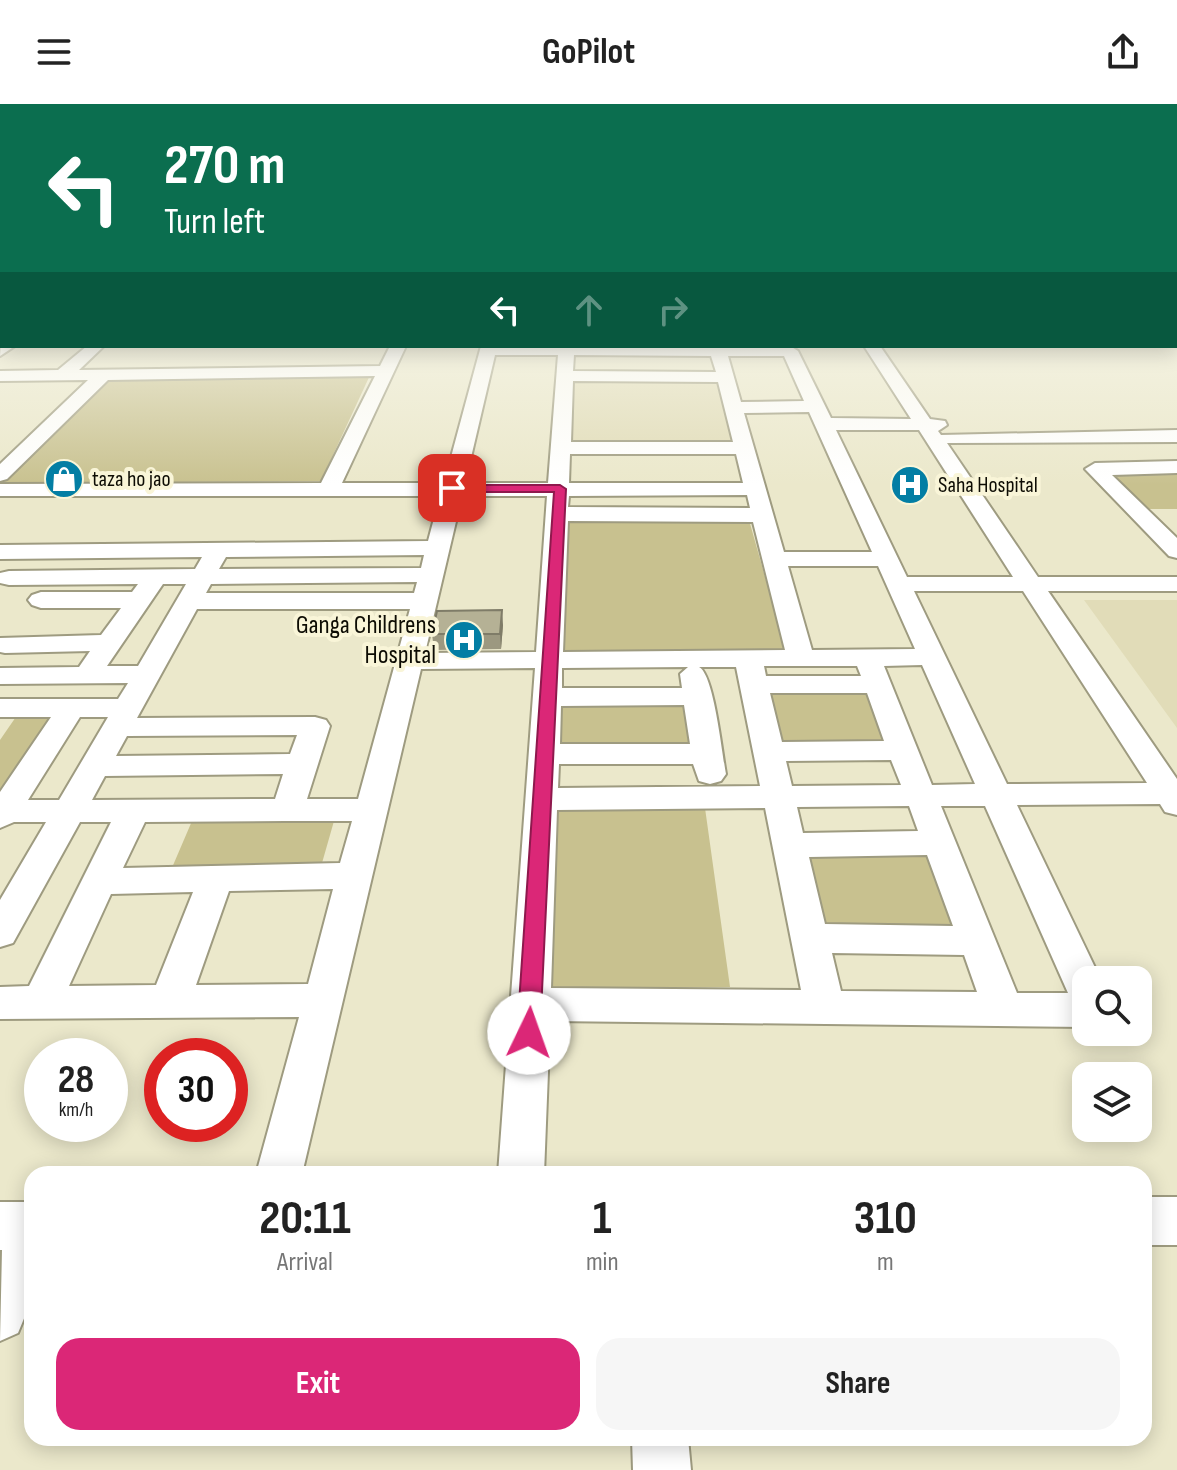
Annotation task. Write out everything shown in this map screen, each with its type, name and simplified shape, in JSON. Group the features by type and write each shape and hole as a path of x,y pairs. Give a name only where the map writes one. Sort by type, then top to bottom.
{"street":[{"path":"63,375 83,358"},
{"path":"329,489 392,358"},
{"path":"281,1166 485,358"},
{"path":"539,358 566,363 725,377"},
{"path":"566,363 627,358"},
{"path":"720,358 801,658"},
{"path":"793,358 1075,966"},
{"path":"881,358 937,429"},
{"path":"891,358 1175,791"},
{"path":"521,1166 566,363"},
{"path":"0,376 386,371"},
{"path":"0,475 103,375"},
{"path":"734,408 937,429 1177,436"},
{"path":"562,448 744,448"},
{"path":"1177,467 1095,469 1177,551"},
{"path":"0,490 452,488 559,502 762,515"},
{"path":"559,502 755,489"},
{"path":"1140,513 1165,513"},
{"path":"0,552 32,551 203,576 430,575"},
{"path":"4,583 32,551"},
{"path":"774,559 1040,584 1177,584"},
{"path":"4,583 59,577 430,575"},
{"path":"87,675 156,576"},
{"path":"0,933 203,576"},
{"path":"2,648 59,577"},
{"path":"41,600 139,600"},
{"path":"2,648 109,643"},
{"path":"408,661 692,659 751,671 872,671 932,657"},
{"path":"751,671 801,658 872,671"},
{"path":"692,659 714,798"},
{"path":"751,671 825,1008"},
{"path":"872,671 1004,1010"},
{"path":"0,676 148,674"},
{"path":"548,697 698,696"},
{"path":"5,715 71,708 123,718 210,726 315,726 287,811"},
{"path":"1,813 71,708"},
{"path":"41,1003 99,881 149,811 188,765 210,726"},
{"path":"769,752 902,750"},
{"path":"545,754 707,754"},
{"path":"95,766 302,764"},
{"path":"542,799 1175,791"},
{"path":"1,813 371,810"},
{"path":"790,845 938,843"},
{"path":"99,881 354,876"},
{"path":"170,1001 216,879"},
{"path":"809,938 977,941"},
{"path":"0,1003 323,1000"},
{"path":"530,1004 1072,1010"},
{"path":"1152,1221 1177,1221"},
{"path":"0,1226 24,1226"},
{"path":"0,1315 24,1258"},
{"path":"660,1446 662,1470"}],"shaded area":[{"path":"371,373 321,481 3,483 109,378"},
{"path":"572,380 716,380 732,444 569,444"},
{"path":"1106,472 1177,472 1177,509 1143,509"},
{"path":"749,520 786,651 562,652 566,521"},
{"path":"1084,600 1177,600 1177,728"},
{"path":"762,690 870,690 890,746 774,746"},
{"path":"687,699 695,748 558,750 558,701"},
{"path":"20,711 61,711 0,805 0,740"},
{"path":"705,808 730,987 547,989 553,809"},
{"path":"195,814 336,814 320,870 171,870"},
{"path":"800,851 933,851 963,932 818,932"}],"building":[{"path":"502,610 500,634 432,634 437,611"}],"place":[{"name":"taza ho jao","path":"64,479"},
{"name":"Saha Hospital","path":"910,485"},
{"name":"Ganga Childrens Hospital","path":"464,640"}],"route":[{"path":"452,488 560,489 529,1033"}]}
